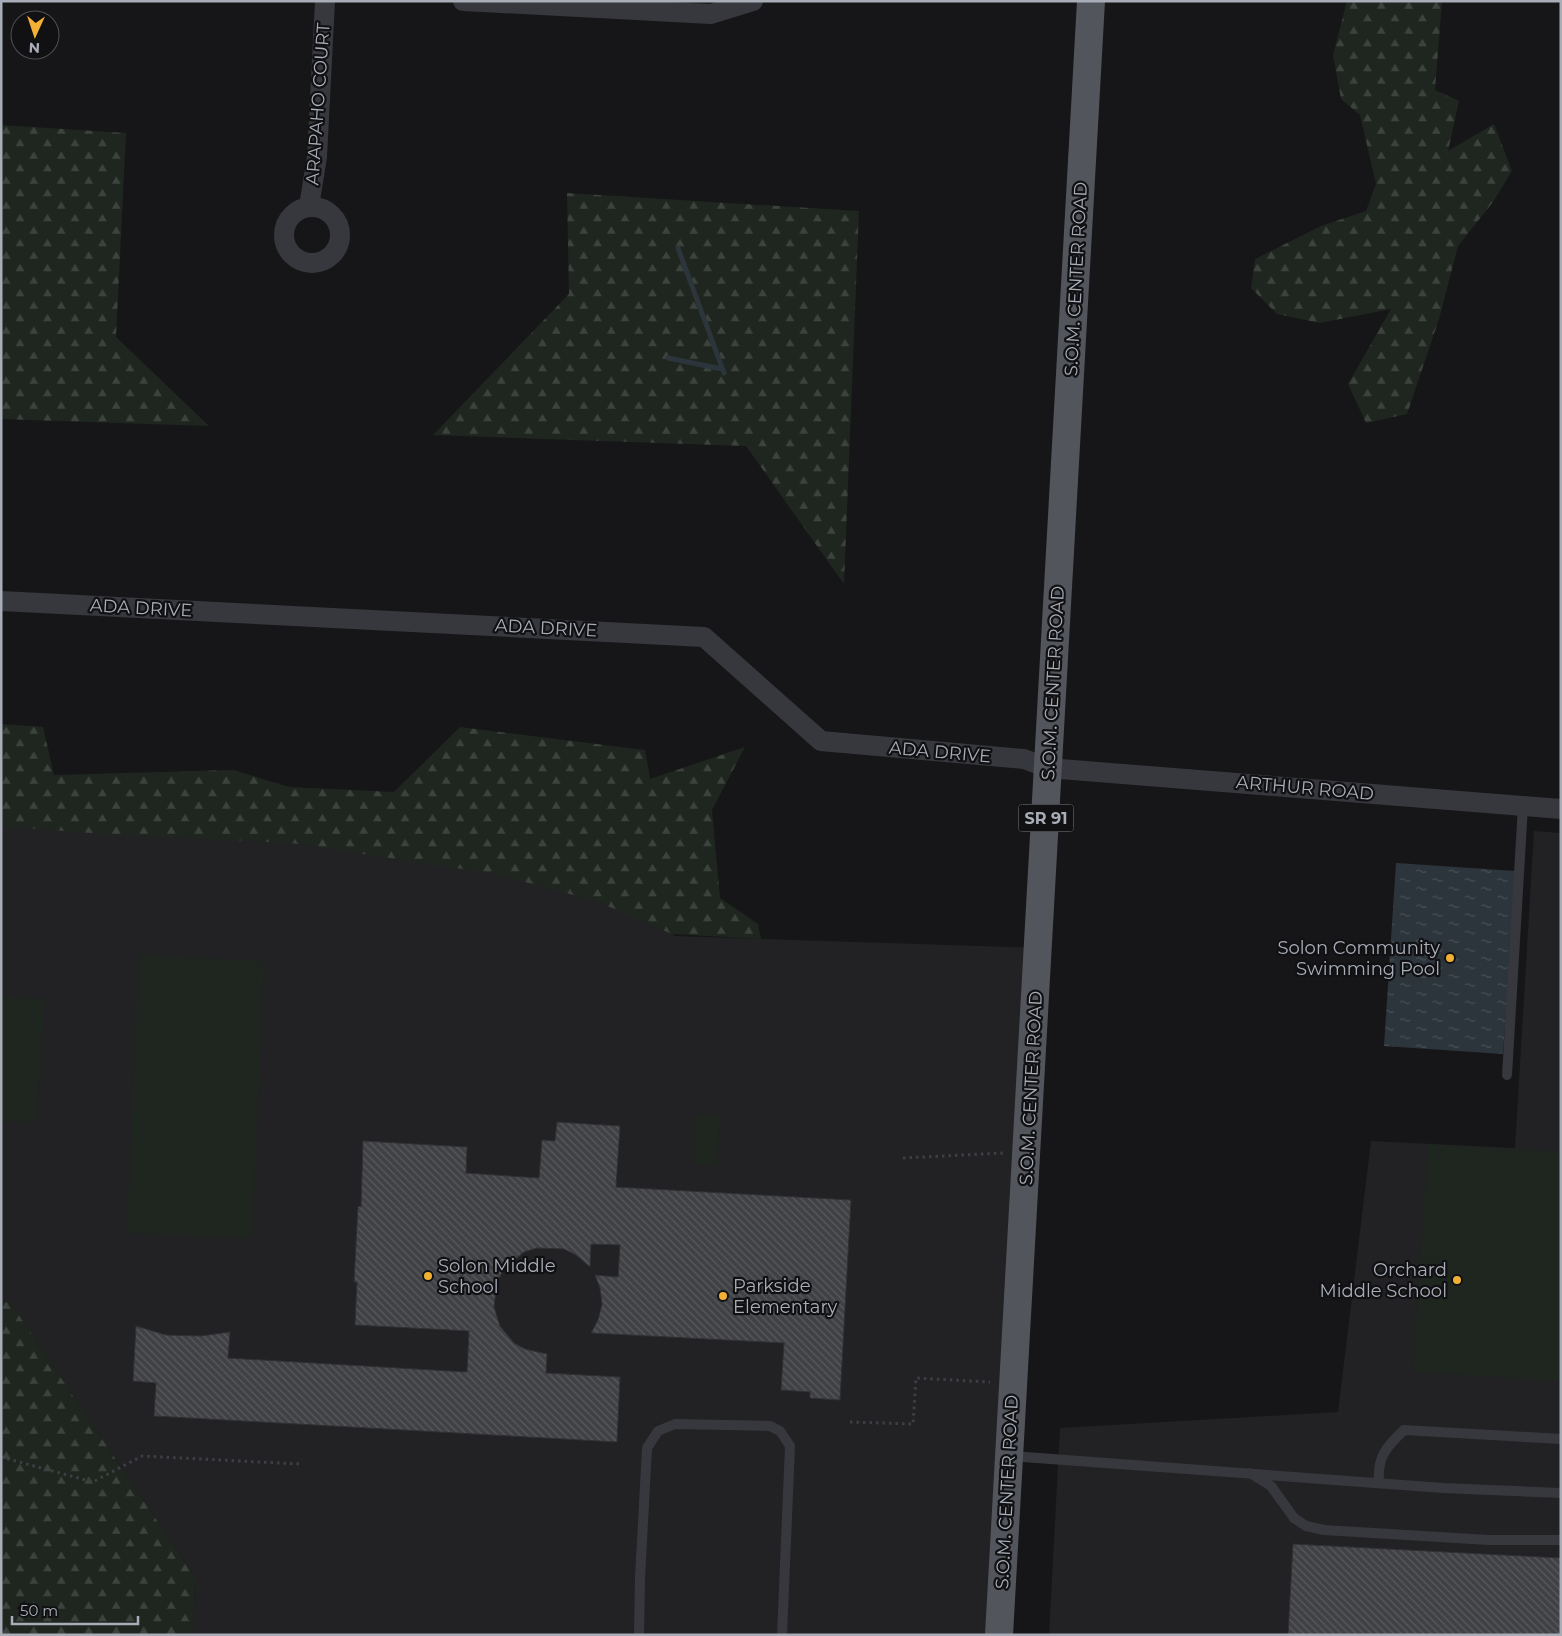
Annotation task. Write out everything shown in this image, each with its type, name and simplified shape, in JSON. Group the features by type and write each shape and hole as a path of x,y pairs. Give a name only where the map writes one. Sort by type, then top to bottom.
{"main road":[{"name":"S.O.M. CENTER ROAD","path":"999,1635 1091,1"}],"street":[{"name":"ARAPAHO COURT","path":"309,206 317,157 325,1"},
{"path":"463,1 711,14 753,1"},
{"name":"ADA DRIVE","path":"1,601 704,637 820,741 1024,759 1048,768"},
{"name":"ARTHUR ROAD","path":"1048,768 1561,809"}],"lane":[{"path":"1506,1075 1524,806"},
{"path":"640,1635 640,1578 648,1448 658,1431 674,1424 770,1426 780,1431 790,1446 782,1635"},
{"path":"1379,1483 1378,1467 1387,1446 1404,1430 1561,1439"},
{"path":"1010,1456 1379,1483 1561,1493"},
{"path":"1250,1473 1271,1486 1282,1504 1294,1518 1306,1526 1324,1530 1480,1540 1561,1540"}],"path":[{"path":"903,1158 1003,1153"},
{"path":"850,1422 913,1424 916,1378 990,1382"},
{"path":"1,1457 93,1482 142,1456 299,1464"}],"shaded area":[{"path":"1,819 549,844 675,936 1038,948 1000,1635 193,1635 195,1577 10,1302 1,1301"},
{"name":"Orchard Middle School","path":"1534,831 1561,833 1561,1635 1049,1635 1060,1428 1338,1412 1371,1141 1515,1148"}],"green space":[{"path":"1347,1 1442,1 1435,90 1459,101 1448,151 1494,124 1512,171 1493,202 1458,246 1439,319 1407,414 1366,423 1348,384 1391,309 1320,323 1277,314 1251,288 1255,259 1321,226 1366,211 1376,184 1360,115 1341,99 1333,55"},
{"path":"1,125 126,133 116,337 209,426 1,419"},
{"path":"567,193 859,211 844,584 746,446 433,435 569,294"},
{"path":"1,724 43,727 54,775 233,770 289,787 394,792 460,727 645,750 650,779 745,747 712,810 720,898 758,924 761,939 672,934 596,901 496,874 291,843 104,834 1,826"},
{"path":"139,955 264,961 252,1238 127,1233"},
{"path":"1,997 45,999 36,1123 1,1121"},
{"path":"696,1114 720,1115 717,1165 693,1163"},
{"path":"1428,1144 1561,1152 1561,1381 1413,1372"},
{"path":"1,1301 10,1302 195,1577 193,1635 1,1635"}],"water":[{"name":"Solon Community Swimming Pool","path":"1396,863 1516,871 1503,1054 1384,1046"}],"building":[{"name":"Solon Middle School","path":"557,1122 620,1126 616,1187 851,1200 840,1400 810,1398 810,1392 781,1390 784,1343 591,1333 598,1320 602,1304 600,1288 595,1275 618,1277 620,1245 591,1244 590,1267 576,1255 564,1249 537,1248 524,1252 504,1269 497,1282 494,1307 500,1326 514,1343 525,1349 547,1354 546,1373 620,1377 617,1442 154,1416 156,1383 133,1381 136,1326 166,1335 201,1336 230,1332 228,1358 467,1372 469,1331 355,1325 357,1282 354,1282 358,1206 361,1207 363,1141 467,1147 466,1173 539,1178 542,1140 555,1141"},
{"path":"1293,1544 1561,1558 1561,1635 1288,1635"}],"waterway":[{"path":"678,248 724,373"},
{"path":"668,358 722,369"}],"place":[{"name":"Solon Community Swimming Pool","path":"1450,958"},
{"name":"Solon Middle School","path":"428,1276"},
{"name":"Orchard Middle School","path":"1457,1280"},
{"name":"Parkside Elementary","path":"723,1296"}]}
